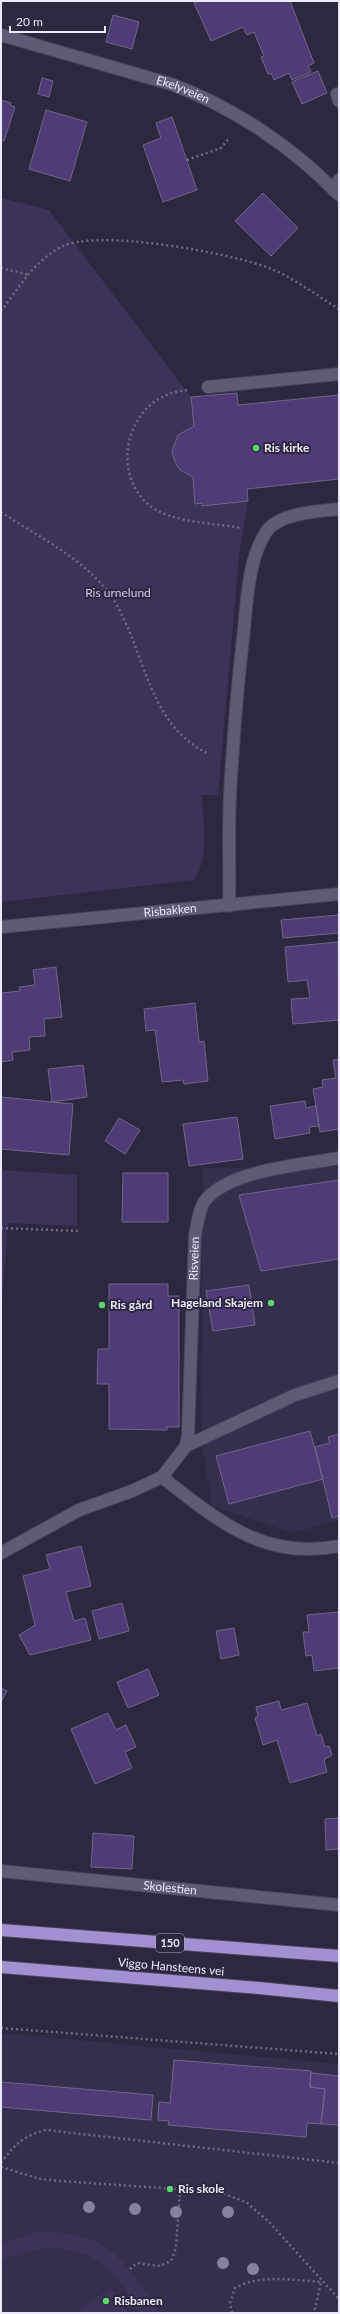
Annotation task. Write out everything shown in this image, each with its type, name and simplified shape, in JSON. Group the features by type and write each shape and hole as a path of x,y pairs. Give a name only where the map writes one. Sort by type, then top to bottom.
{"highway":[{"name":"Viggo Hansteens vei","path":"1,1930 339,1956"},
{"name":"Viggo Hansteens vei","path":"1,1967 339,1996"}],"street":[{"name":"Ekelyveien","path":"1,35 171,84 207,99 244,120 303,161 337,188"},
{"path":"208,387 339,374"},
{"path":"229,906 230,795 233,765 234,718 249,582 258,550 267,531 278,522 298,514 339,509"},
{"name":"Risbakken","path":"1,927 229,906 339,894"},
{"name":"Risveien","path":"186,1446 188,1436 195,1235 204,1203 224,1185 254,1174 339,1158"},
{"path":"1,1553 79,1510 132,1491 162,1477 186,1446 295,1395 339,1381"},
{"path":"162,1477 216,1519 248,1536 274,1546 300,1550 339,1546"},
{"name":"Skolestien","path":"1,1871 339,1905"}],"path":[{"path":"187,160 221,148 244,120"},
{"path":"1,311 29,275 61,247 86,240 108,239 242,258 270,269 339,309"},
{"path":"1,268 29,275"},
{"path":"208,387 169,394 150,406 138,418 130,435 127,465 134,488 148,504 168,516 267,531"},
{"path":"1,512 53,544 97,580 110,596 126,623 161,710 180,735 202,750 233,765"},
{"path":"1,1228 78,1231"},
{"path":"1,2028 339,2054"},
{"path":"1,2162 15,2144 23,2138 32,2133 46,2130 339,2162"},
{"path":"1,2167 40,2179 219,2192 246,2202 269,2222 321,2282 339,2299"},
{"path":"130,2269 137,2263 160,2266 171,2261 176,2248 180,2189"},
{"path":"232,2313 230,2302 235,2288 249,2281 290,2280 321,2282"},
{"path":"314,2313 321,2282"}],"shaded area":[{"name":"Hageland Skajem","path":"339,1166 339,1520 293,1533 212,1506 201,1438 203,1168"},
{"name":"Ris skole","path":"1,2033 339,2064 339,2313 1,2313"}],"green space":[{"name":"Ris urnelund","path":"1,198 49,210 191,397 194,426 178,435 173,448 173,454 174,460 181,471 193,477 195,504 202,503 202,506 248,501 239,556 218,795 202,795 204,850 199,871 194,880 1,902"},
{"path":"1,1170 77,1175 77,1226 8,1223 1,1314"},
{"path":"38,2232 63,2233 83,2237 99,2243 112,2252 124,2264 136,2278 160,2313 140,2313 110,2271 86,2255 72,2251 43,2249 14,2255 1,2261 1,2243"},
{"name":"Risbanen","path":"111,2288 128,2313 75,2313"}],"building":[{"path":"199,1 290,1 314,63 308,66 311,72 292,80 289,73 274,80 271,73 268,74 261,57 264,56 254,32 247,35 243,27 211,41 194,3"},
{"path":"113,15 139,22 132,49 106,42"},
{"path":"318,71 327,93 302,104 292,82"},
{"path":"42,78 53,81 49,97 38,94"},
{"path":"1,100 11,103 10,105 15,107 4,141 1,140"},
{"path":"46,110 87,122 70,181 29,169"},
{"path":"172,117 197,190 163,202 143,145 161,138 156,123"},
{"path":"263,193 298,228 271,256 235,221"},
{"name":"Ris kirke","path":"237,393 238,405 339,395 339,479 247,489 248,501 202,506 202,503 195,504 193,477 180,470 175,462 172,451 178,435 194,426 191,397"},
{"path":"339,915 339,933 283,938 281,920"},
{"path":"338,942 339,1020 293,1024 291,999 310,998 307,980 288,982 285,947"},
{"path":"56,967 62,1017 44,1019 45,1036 29,1037 30,1050 12,1052 13,1060 1,1062 1,993 20,991 19,987 35,985 33,970"},
{"path":"195,1003 199,1042 204,1041 208,1081 184,1084 183,1080 162,1082 155,1030 146,1031 144,1009"},
{"path":"339,1059 339,1129 320,1132 313,1089 323,1087 322,1080 336,1078 333,1060"},
{"path":"83,1065 87,1097 52,1102 48,1069"},
{"path":"1,1097 73,1104 69,1155 1,1149"},
{"path":"305,1101 306,1108 316,1106 319,1126 309,1127 310,1133 275,1139 270,1106"},
{"path":"237,1117 243,1159 189,1166 183,1124"},
{"path":"119,1118 140,1130 125,1154 105,1141"},
{"path":"123,1173 168,1173 168,1222 122,1222"},
{"path":"339,1180 339,1259 261,1271 239,1195"},
{"path":"109,1284 168,1284 168,1296 179,1296 179,1427 167,1427 167,1430 109,1429 109,1384 97,1384 98,1349 109,1349"},
{"path":"249,1285 255,1325 213,1331 206,1291"},
{"path":"310,1431 323,1479 229,1504 216,1456"},
{"path":"339,1434 339,1516 332,1518 315,1447 330,1443 328,1437"},
{"path":"81,1546 91,1586 66,1592 74,1621 85,1618 91,1640 30,1655 19,1635 35,1625 23,1576 50,1569 46,1555"},
{"path":"122,1603 129,1631 99,1639 92,1611"},
{"path":"339,1612 339,1668 314,1671 312,1655 306,1656 303,1632 309,1632 307,1615"},
{"path":"234,1628 239,1655 221,1659 216,1631"},
{"path":"148,1669 159,1695 128,1708 117,1682"},
{"path":"1,1688 7,1691 1,1702"},
{"path":"279,1701 281,1710 307,1703 317,1736 321,1734 325,1747 329,1746 332,1755 324,1760 327,1772 290,1783 277,1740 263,1745 255,1718 258,1716 256,1707"},
{"path":"108,1713 116,1730 126,1725 136,1747 125,1752 132,1768 95,1784 71,1729"},
{"path":"339,1818 339,1849 326,1850 325,1819"},
{"path":"93,1833 134,1836 132,1869 91,1867"},
{"path":"174,2060 311,2071 310,2087 325,2089 321,2124 307,2123 306,2137 168,2125 169,2121 158,2120 159,2102 170,2103"},
{"path":"311,2073 339,2076 339,2125 321,2124 325,2089 310,2087"},
{"path":"1,2082 153,2095 151,2120 1,2107"}],"place":[{"name":"Ris kirke","path":"256,448"},
{"name":"Hageland Skajem","path":"271,1303"},
{"name":"Ris gård","path":"102,1305"},
{"name":"Ris skole","path":"170,2189"},
{"name":"Risbanen","path":"106,2301"}]}
